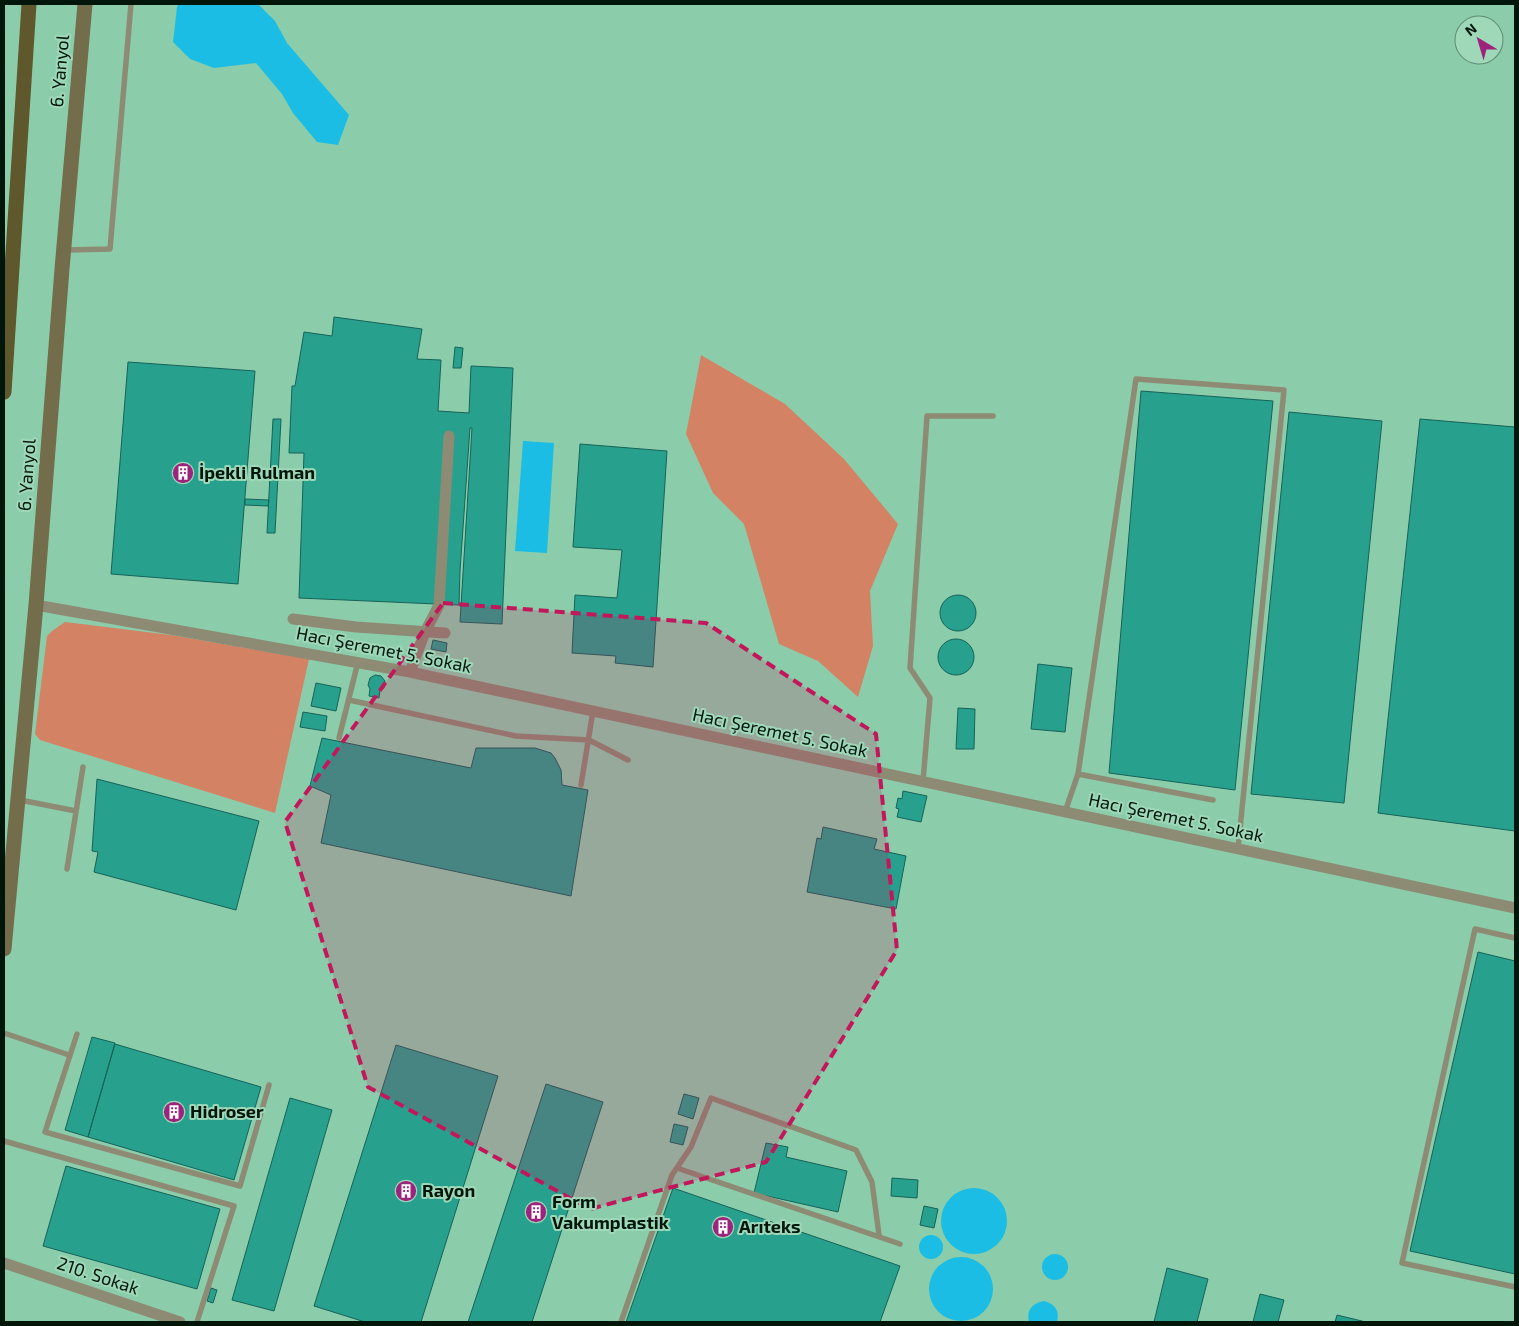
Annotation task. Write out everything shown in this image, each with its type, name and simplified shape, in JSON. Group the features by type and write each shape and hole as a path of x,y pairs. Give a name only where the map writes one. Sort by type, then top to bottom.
{"main road":[{"path":"4,392 29,4"},
{"name":"6. Yanyol","path":"4,949 36,605 85,4"}],"street":[{"path":"410,672 425,632 439,605 449,436"},
{"name":"Hacı Şeremet 5. Sokak","path":"36,605 410,672 1515,908"},
{"path":"293,619 356,627 444,634"},
{"name":"210. Sokak","path":"4,1263 180,1322"}],"lane":[{"path":"64,250 110,249 132,4"},
{"path":"1065,812 1078,774 1136,379 1284,390 1238,849"},
{"path":"923,781 930,698 910,668 927,416 993,416"},
{"path":"339,738 358,662"},
{"path":"349,700 516,736 588,740 628,760"},
{"path":"581,785 593,711"},
{"path":"67,869 83,767"},
{"path":"1078,774 1213,800"},
{"path":"18,800 76,810"},
{"path":"1515,938 1475,929 1402,1263 1515,1287"},
{"path":"4,1033 69,1054"},
{"path":"76,1034 44,1132 240,1186 269,1084"},
{"path":"621,1322 672,1175 690,1147 711,1098 856,1150 872,1182 879,1235"},
{"path":"4,1141 234,1206 197,1322"},
{"path":"677,1168 879,1235 900,1244"}],"highlighted area":[{"path":"443,603 706,623 876,734 897,950 766,1162 590,1209 368,1087 285,822"}],"shaded area":[{"path":"4,4 1515,4 1515,1322 4,1322"},
{"path":"701,355 785,404 844,459 898,524 870,591 873,646 858,697 818,661 779,644 744,524 713,493 686,434"},
{"path":"65,622 171,635 309,659 275,813 40,740 35,734 47,636"}],"water":[{"path":"179,4 258,4 275,21 287,43 349,115 338,145 317,142 293,113 282,94 256,63 214,68 190,59 173,42 177,7"},
{"path":"523,441 554,443 547,553 515,551"},
{"path":"974,1188 986,1191 997,1198 1004,1209 1007,1221 1004,1233 997,1244 986,1251 974,1254 962,1251 951,1244 944,1233 941,1221 944,1209 951,1198 962,1191"},
{"path":"931,1235 940,1238 943,1247 940,1256 931,1259 922,1256 919,1247 922,1238"},
{"path":"1055,1254 1064,1258 1068,1267 1064,1276 1055,1280 1046,1276 1042,1267 1046,1258"},
{"path":"961,1257 973,1259 984,1266 991,1277 993,1289 991,1301 984,1312 973,1319 961,1321 949,1319 938,1312 931,1301 929,1289 931,1277 938,1266 949,1259"},
{"path":"1044,1301 1056,1308 1058,1314 1057,1322 1029,1322 1028,1314 1031,1308"}],"building":[{"path":"334,317 422,329 417,359 441,360 438,411 469,413 471,366 513,368 502,624 460,622 472,428 470,428 459,605 299,598 304,453 289,453 292,386 295,386 304,332 332,336"},
{"path":"455,347 463,348 461,368 453,368"},
{"name":"İpekli Rulman","path":"128,362 255,371 238,584 111,574"},
{"path":"1141,391 1273,401 1235,790 1109,773"},
{"path":"1289,412 1382,421 1344,803 1251,794"},
{"path":"273,419 281,419 275,533 267,533"},
{"path":"1420,419 1515,427 1515,831 1378,813"},
{"path":"580,444 667,451 653,667 615,663 616,656 572,653 575,595 617,598 622,550 573,547"},
{"path":"245,499 269,500 268,506 245,505"},
{"path":"958,595 971,600 976,613 971,626 958,631 945,626 940,613 945,600"},
{"path":"956,639 969,644 974,657 969,670 956,675 943,670 938,657 943,644"},
{"path":"433,640 447,643 446,652 431,649"},
{"path":"1038,664 1072,668 1065,732 1031,729"},
{"path":"375,675 381,676 385,681 384,688 380,690 379,698 369,696 370,689 368,685 370,678"},
{"path":"316,683 341,688 336,711 311,706"},
{"path":"958,708 975,709 974,749 956,749"},
{"path":"303,712 327,716 325,731 300,727"},
{"path":"322,738 471,768 476,748 535,748 551,753 561,770 562,785 588,790 571,896 321,843 331,795 310,786"},
{"path":"97,779 259,821 236,910 94,872 98,852 92,851"},
{"path":"903,791 927,796 921,822 897,817 899,809 896,808 898,798 902,799"},
{"path":"823,827 877,839 874,849 906,856 896,909 807,892 817,838 821,839"},
{"path":"1478,952 1515,961 1515,1274 1410,1251"},
{"path":"92,1037 115,1043 88,1137 65,1130"},
{"name":"Hidroser","path":"115,1044 261,1087 234,1180 88,1137"},
{"name":"Rayon","path":"396,1045 498,1076 421,1322 365,1322 314,1306"},
{"name":"Form Vakumplastik","path":"546,1084 603,1102 532,1322 468,1322"},
{"path":"684,1094 699,1098 693,1119 678,1114"},
{"path":"290,1098 332,1110 274,1311 232,1300"},
{"path":"674,1124 688,1127 683,1145 670,1142"},
{"path":"766,1143 788,1147 786,1157 847,1171 838,1212 754,1193"},
{"path":"66,1166 220,1209 197,1289 43,1246"},
{"path":"892,1178 918,1180 917,1198 891,1196"},
{"name":"Arıteks","path":"673,1188 900,1266 880,1322 626,1322"},
{"path":"924,1206 938,1209 934,1228 920,1225"},
{"path":"1167,1268 1208,1279 1197,1322 1154,1322"},
{"path":"211,1288 217,1290 213,1303 207,1301"},
{"path":"1260,1294 1284,1300 1278,1322 1253,1322"},
{"path":"1337,1315 1366,1322 1335,1322"}],"place":[{"name":"İpekli Rulman","path":"183,473"},
{"name":"Hidroser","path":"174,1112"},
{"name":"Rayon","path":"406,1191"},
{"name":"Form Vakumplastik","path":"536,1212"},
{"name":"Arıteks","path":"723,1227"}]}
